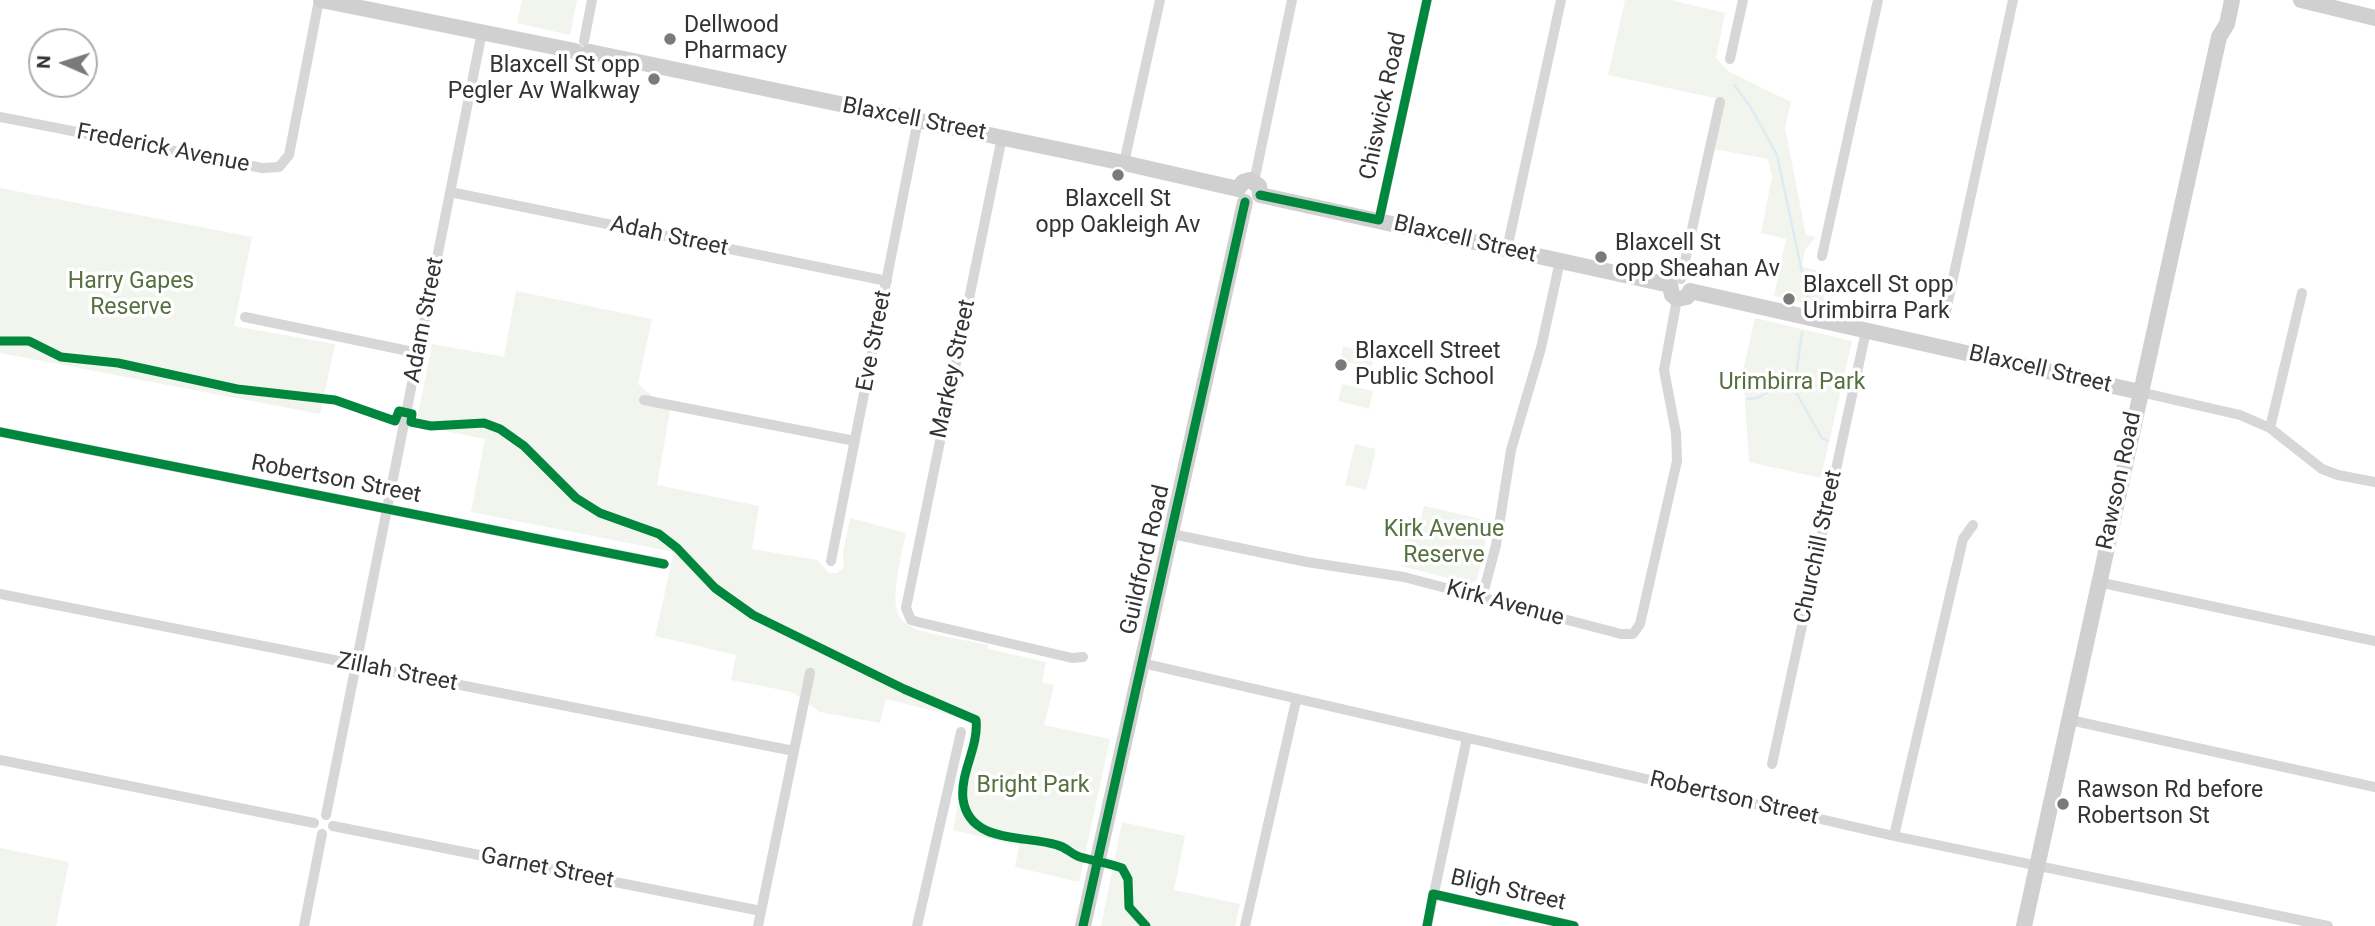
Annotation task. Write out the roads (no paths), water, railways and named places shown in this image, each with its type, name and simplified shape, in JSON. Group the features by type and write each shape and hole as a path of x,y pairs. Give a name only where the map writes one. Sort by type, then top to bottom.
{"street":[{"name":"Blaxcell Street","path":"320,0 482,32 583,48 1124,163 1241,196"},
{"name":"Frederick Avenue","path":"0,117 262,169 279,167 289,155 320,0"},
{"path":"583,48 592,0"},
{"path":"1124,163 1160,0"},
{"path":"1241,196 1256,201 1293,0"},
{"name":"Chiswick Road","path":"1379,220 1427,0"},
{"path":"1507,249 1562,0"},
{"path":"1730,59 1743,0"},
{"path":"1822,256 1878,0"},
{"path":"1946,311 2013,0"},
{"name":"Rawson Road","path":"2219,37 2217,23 2222,0"},
{"name":"Rawson Road","path":"2024,926 2219,37 2227,24 2232,0"},
{"path":"2301,0 2375,18"},
{"name":"Adam Street","path":"326,814 482,32"},
{"path":"1680,289 1720,103"},
{"name":"Eve Street","path":"831,561 918,120"},
{"name":"Markey Street","path":"1002,138 906,601 908,614 918,622 1072,658 1083,657"},
{"name":"Blaxcell Street","path":"1257,188 1379,220 2240,415 2270,428 2322,469 2337,475 2375,482"},
{"name":"Adah Street","path":"450,192 887,281"},
{"name":"Guildford Road","path":"1083,926 1171,534 1241,196"},
{"path":"1482,597 1496,545 1511,450 1541,348 1560,261"},
{"name":"Kirk Avenue","path":"1171,534 1307,562 1404,577 1621,634 1633,634 1640,624 1677,461 1678,441 1664,370 1680,289"},
{"path":"2270,428 2302,293"},
{"path":"245,317 418,353"},
{"name":"Churchill Street","path":"1772,764 1866,331"},
{"path":"645,400 855,440"},
{"name":"Robertson Street","path":"0,432 664,564"},
{"path":"1894,836 1963,539 1973,526"},
{"path":"2098,582 2375,641"},
{"name":"Zillah Street","path":"0,594 794,751"},
{"name":"Robertson Street","path":"1142,663 1296,701 1894,836 2328,926"},
{"path":"758,926 810,673"},
{"path":"1245,926 1296,701"},
{"path":"2070,720 2375,787"},
{"path":"917,926 961,732"},
{"path":"1427,926 1467,738"},
{"path":"0,760 314,822"},
{"path":"326,814 333,820 333,826 328,833 322,834 317,831 314,822 317,817 326,814"},
{"name":"Garnet Street","path":"333,826 761,911"},
{"path":"304,926 322,834"},
{"name":"Bligh Street","path":"1433,894 1574,926"}],"waterway":[{"path":"1734,85 1750,106 1777,155 1808,300"},
{"path":"1802,333 1794,389 1822,438 1828,441"},
{"path":"1747,399 1757,398 1791,380"}],"place":[{"name":"Dellwood Pharmacy","path":"670,39"},
{"name":"Blaxcell St opp Pegler Av Walkway","path":"654,79"},
{"name":"Blaxcell St opp Oakleigh Av","path":"1118,175"},
{"name":"Blaxcell St opp Sheahan Av","path":"1601,257"},
{"name":"Blaxcell St opp Urimbirra Park","path":"1789,299"},
{"name":"Blaxcell Street Public School","path":"1341,365"},
{"name":"Rawson Rd before Robertson St","path":"2063,804"}],"park label":[{"name":"Harry Gapes Reserve","path":"131,295"},
{"name":"Urimbirra Park","path":"1792,383"},
{"name":"Kirk Avenue Reserve","path":"1444,543"},
{"name":"Bright Park","path":"1033,786"}]}
